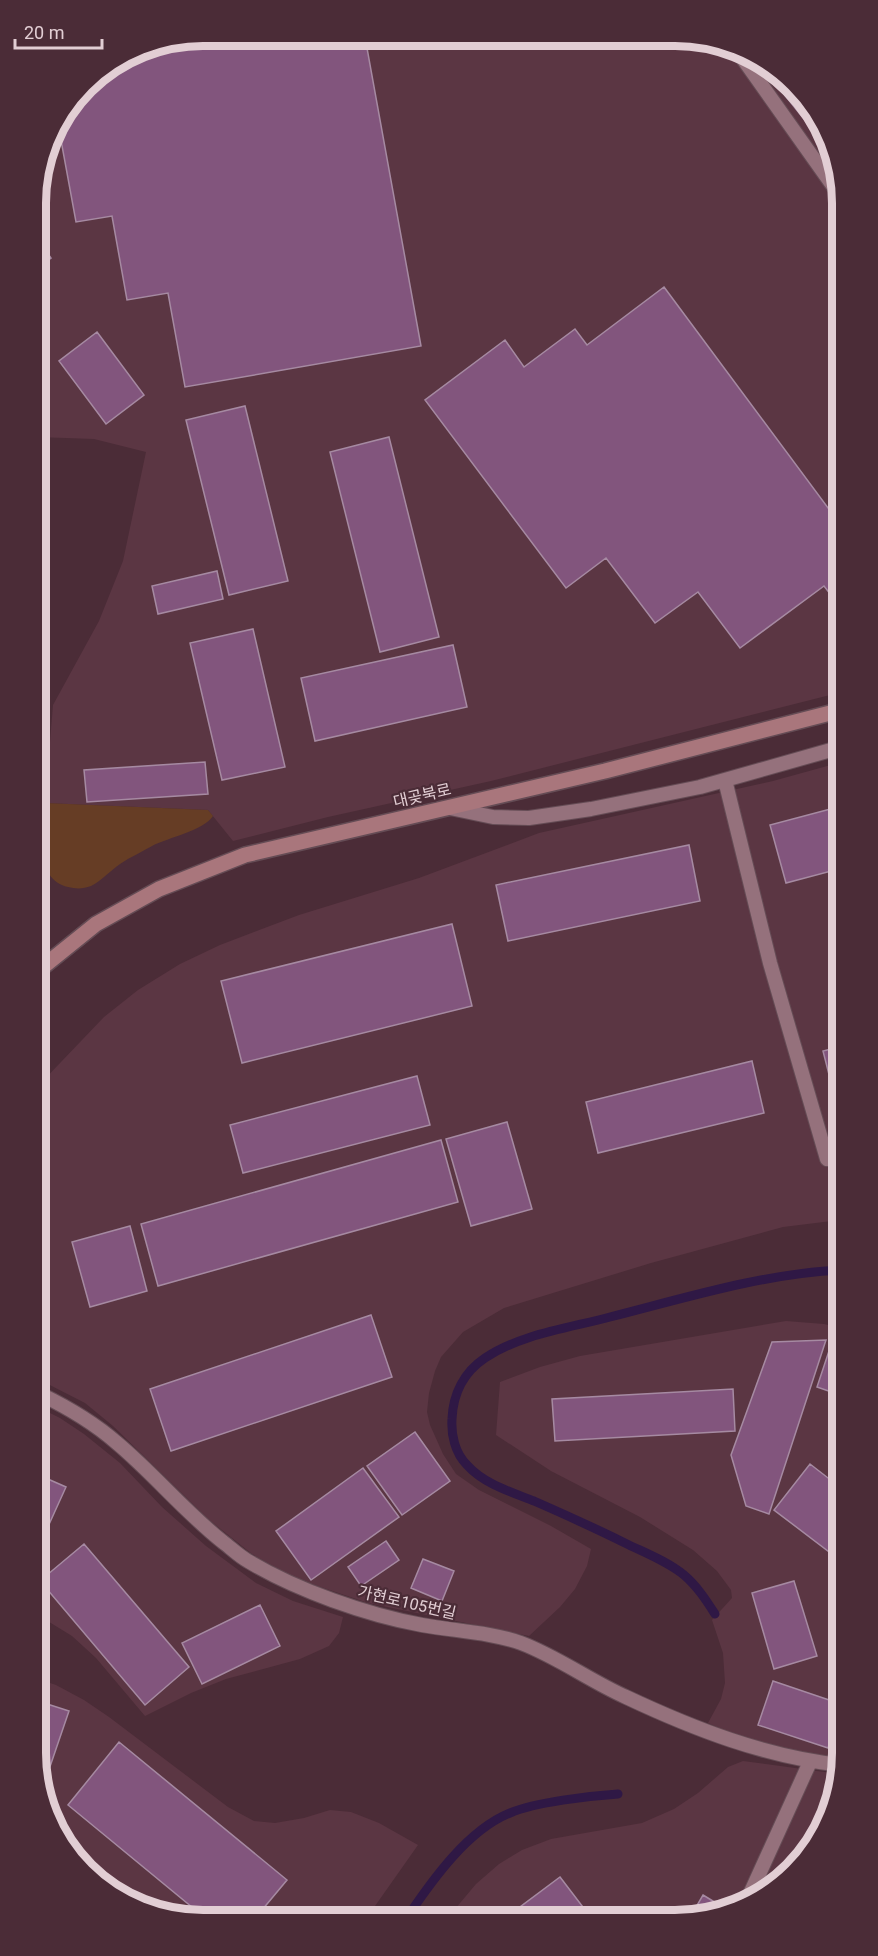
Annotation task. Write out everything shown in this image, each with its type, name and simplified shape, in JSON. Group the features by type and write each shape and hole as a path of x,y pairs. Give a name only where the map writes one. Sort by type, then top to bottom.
{"street":[{"name":"대곶북로","path":"47,964 96,924 159,889 245,855 605,771 832,713"}],"lane":[{"path":"747,65 830,181"},
{"path":"449,807 493,817 529,818 591,809 725,780 832,750"},
{"path":"725,780 770,963 827,1159"},
{"name":"가현로105번길","path":"46,1397 79,1413 118,1443 199,1523 247,1561 298,1586 354,1607 420,1625 520,1643 551,1657 624,1697 755,1749 831,1764"},
{"path":"753,1888 810,1761"}],"shaded area":[{"path":"204,47 685,47 725,55 762,73 786,92 799,108 820,143 830,183 832,204 832,695 491,781 328,817 233,841 208,810 47,803 53,705 99,621 123,561 146,452 94,439 47,437 47,193 50,173 58,143 85,100 116,73 153,55 183,48"},
{"path":"832,765 831,1221 783,1227 651,1263 504,1308 463,1332 441,1357 429,1393 427,1412 430,1425 443,1454 456,1474 479,1490 591,1549 587,1566 575,1589 560,1607 529,1636 368,1603 294,1578 252,1554 208,1519 113,1426 85,1403 46,1383 46,1077 104,1017 138,990 180,964 220,945 299,915 419,878 539,833 773,781"},
{"path":"47,803 208,810 213,816 202,826 159,843 128,859 91,886 68,887 57,882 47,869"},
{"path":"786,1321 831,1326 831,1757 798,1752 736,1736 708,1723 721,1699 725,1683 723,1653 712,1620 732,1598 731,1590 717,1571 693,1550 640,1517 551,1471 496,1435 500,1382 540,1367 580,1356"},
{"path":"46,1411 84,1434 120,1463 162,1507 206,1546 256,1583 293,1601 343,1617 339,1633 329,1646 300,1659 226,1679 191,1693 145,1716 96,1658 72,1636 46,1620"},
{"path":"46,1682 84,1700 228,1807 254,1821 275,1823 304,1818 330,1810 351,1812 379,1823 418,1845 372,1910 204,1910 173,1906 134,1893 100,1871 85,1856 58,1813 48,1773 46,1752"},
{"path":"743,1761 830,1773 820,1813 793,1856 770,1877 735,1898 695,1908 674,1910 454,1910 476,1884 499,1864 522,1850 551,1839 642,1823 674,1809 698,1793 728,1767"}],"building":[{"path":"367,47 421,346 185,387 168,293 127,300 112,216 76,222 61,138 85,100 116,73 153,55 183,48"},
{"path":"786,92 799,108 813,131 783,93"},
{"path":"664,287 832,513 832,596 824,586 740,648 698,592 655,623 606,558 566,588 425,400 505,340 524,367 575,329 587,345"},
{"path":"97,332 144,395 106,424 59,361"},
{"path":"245,406 288,581 229,595 186,420"},
{"path":"389,437 439,637 380,652 330,452"},
{"path":"217,571 223,599 158,614 152,586"},
{"path":"253,629 285,767 222,780 190,643"},
{"path":"453,645 467,707 315,741 301,678"},
{"path":"205,762 208,794 87,802 84,770"},
{"path":"832,809 832,871 786,883 770,825"},
{"path":"689,845 700,901 508,941 496,885"},
{"path":"452,924 472,1006 242,1063 221,981"},
{"path":"831,1049 831,1084 823,1051"},
{"path":"752,1061 764,1113 598,1153 586,1102"},
{"path":"417,1076 430,1125 243,1173 230,1125"},
{"path":"507,1122 532,1209 471,1226 446,1139"},
{"path":"441,1140 458,1202 158,1286 141,1224"},
{"path":"130,1226 147,1291 90,1307 72,1242"},
{"path":"371,1315 392,1377 171,1451 150,1389"},
{"path":"826,1340 769,1514 746,1506 731,1455 772,1342"},
{"path":"831,1344 831,1392 817,1387"},
{"path":"733,1389 735,1431 555,1441 552,1399"},
{"path":"415,1432 450,1481 402,1515 367,1466"},
{"path":"810,1464 831,1480 831,1553 774,1510"},
{"path":"363,1468 399,1517 311,1580 276,1531"},
{"path":"46,1478 66,1487 46,1531"},
{"path":"386,1541 399,1560 361,1586 348,1567"},
{"path":"84,1544 189,1667 145,1705 46,1588 46,1576"},
{"path":"423,1559 454,1571 442,1601 411,1588"},
{"path":"794,1581 817,1656 774,1669 752,1593"},
{"path":"260,1605 280,1646 202,1684 182,1643"},
{"path":"773,1681 831,1701 831,1738 828,1748 758,1725"},
{"path":"46,1704 69,1711 48,1773"},
{"path":"119,1742 287,1880 262,1910 194,1909 68,1805"},
{"path":"560,1877 585,1910 522,1910 520,1907"},
{"path":"703,1895 717,1903 715,1904 696,1908"}],"waterway":[{"path":"715,1614 693,1584 671,1566 582,1522 498,1487 474,1472 459,1455 453,1437 453,1410 457,1392 471,1370 485,1358 530,1337 724,1288 782,1276 831,1271"},
{"path":"412,1910 440,1872 466,1843 495,1821 510,1813 534,1806 618,1794"}]}
